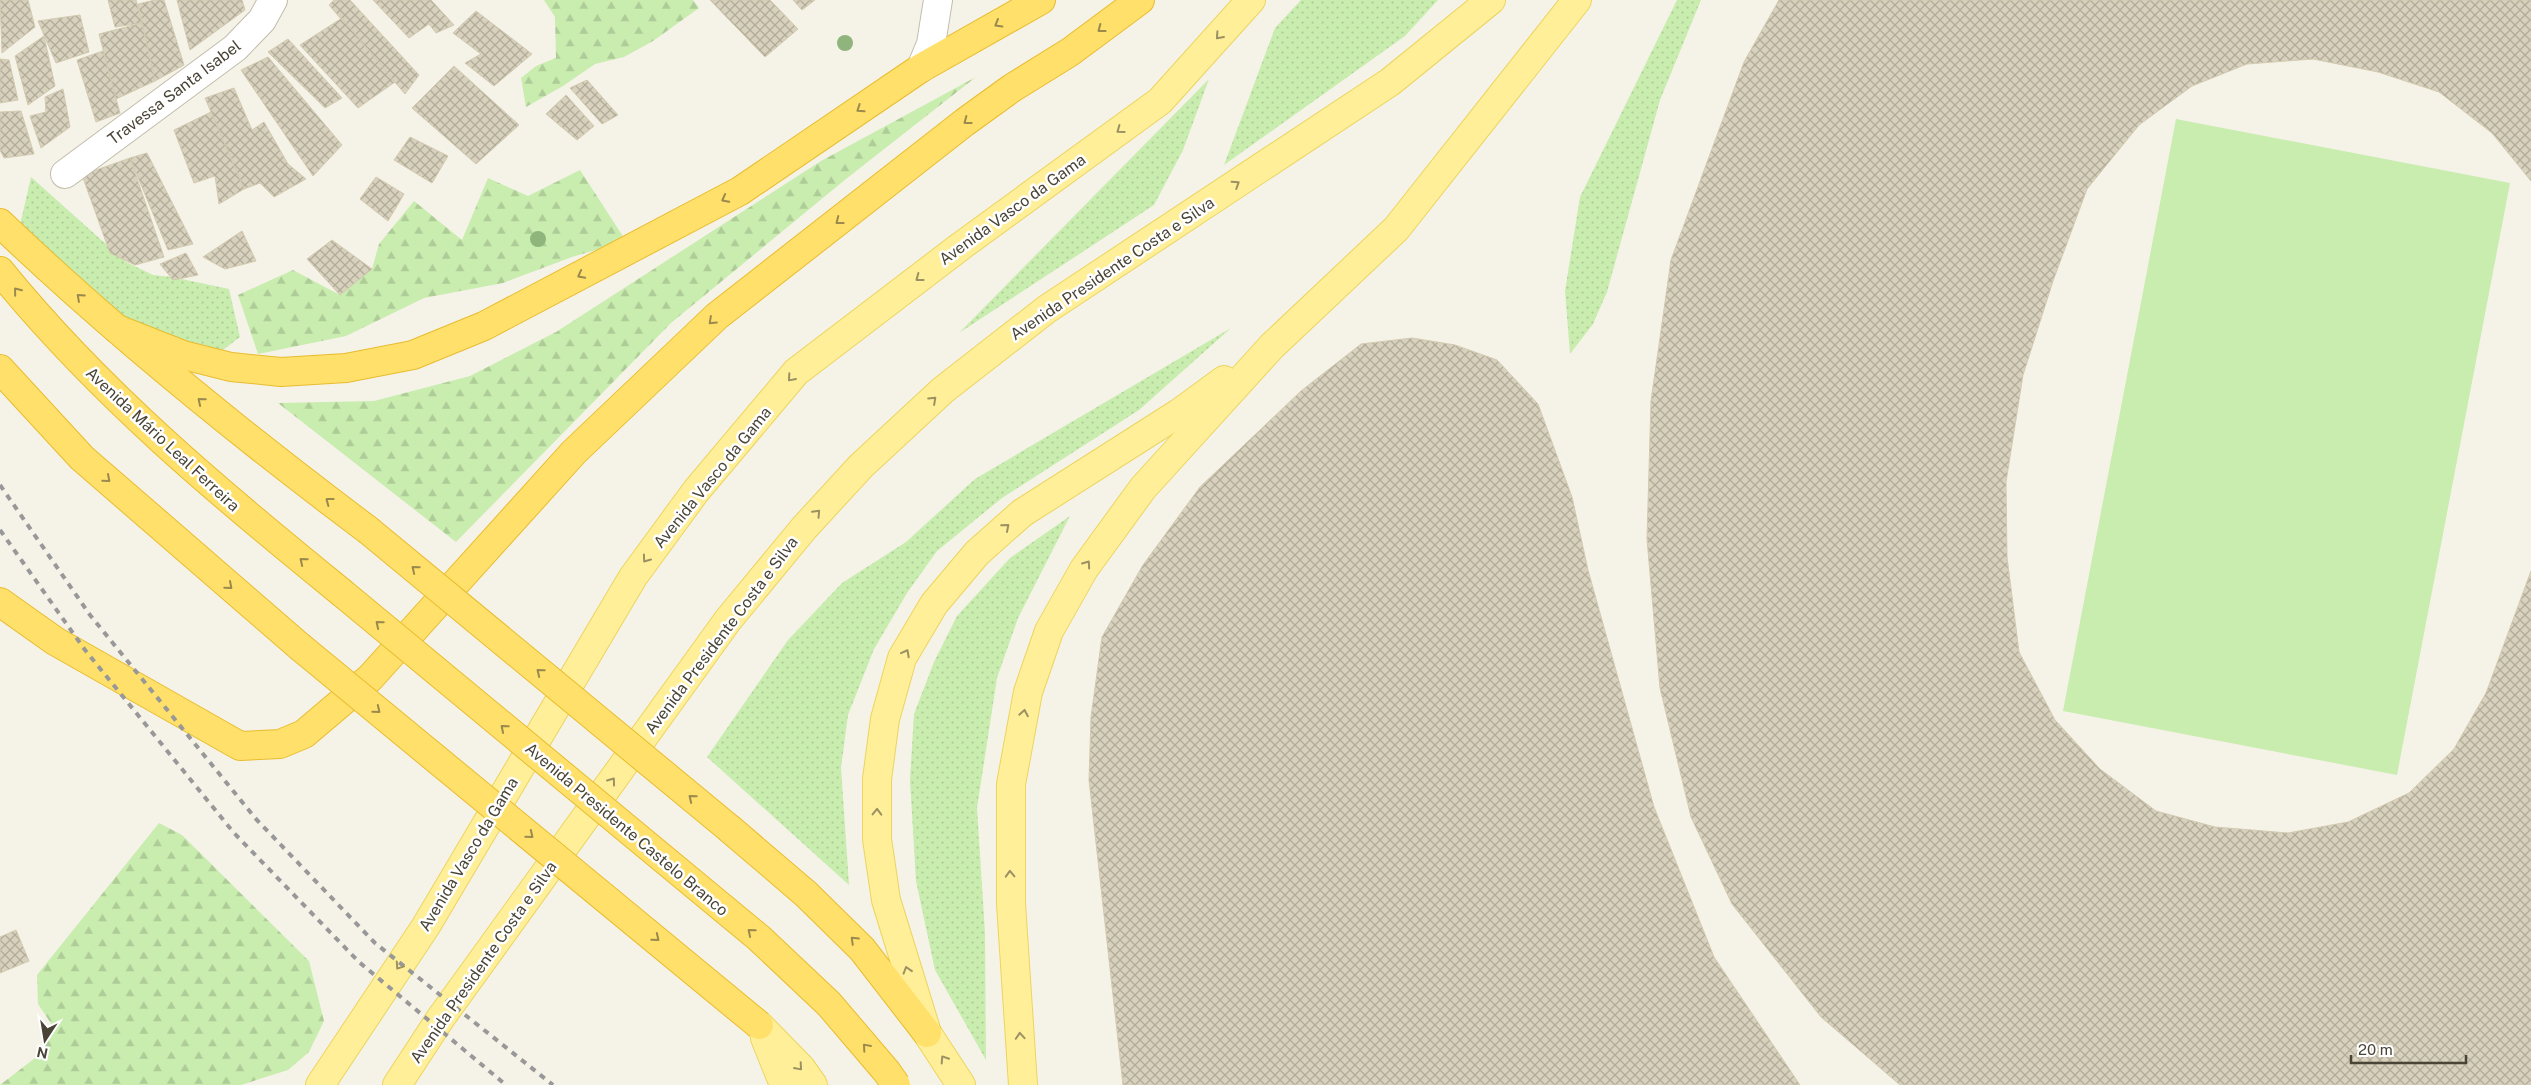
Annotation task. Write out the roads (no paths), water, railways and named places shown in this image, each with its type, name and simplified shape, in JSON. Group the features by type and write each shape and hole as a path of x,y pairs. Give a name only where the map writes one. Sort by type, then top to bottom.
{"highway":[{"path":"116,329 183,355 231,367 281,372 346,368 413,355 484,326 740,191 921,68 1041,0"},
{"path":"0,602 55,641 240,746 280,744 304,734 370,678 574,452 717,316 965,122 1012,88 1070,52 1140,0"},
{"path":"0,223 116,329 232,426 368,530 806,894 862,949 927,1034"},
{"name":"Avenida Mário Leal Ferreira","path":"0,271 28,306 84,366 159,438 245,514 341,592"},
{"path":"0,369 82,458"},
{"path":"0,390 82,458 299,646 759,1025"},
{"name":"Avenida Presidente Castelo Branco","path":"341,592 758,938 829,1004 896,1085"}],"main road":[{"name":"Avenida Vasco da Gama","path":"320,1085 426,926 633,577 696,491 796,372 961,246 1160,101 1251,0"},
{"path":"1390,82 1463,0"},
{"name":"Avenida Presidente Costa e Silva","path":"397,1085 440,1019 728,620 804,528 861,466 944,390 1047,309 1390,82 1491,0"},
{"path":"1023,1085 1010,856 1011,784 1028,692 1049,631 1084,569 1143,488 1272,346 1396,229 1578,0"},
{"path":"961,1085 927,1034 886,900 877,839 877,779 885,719 902,658 934,604 977,553 1022,513 1180,413 1272,346"},
{"path":"420,1085 440,1019"},
{"path":"759,1025 784,1085"},
{"path":"759,1025 801,1068 814,1085"}],"street":[{"name":"Travessa Santa Isabel","path":"65,174 235,48 262,20 273,0"},
{"path":"921,68 931,44 938,0"}],"railway":[{"path":"0,485 90,615 256,819 375,943 553,1085"},
{"path":"0,530 85,650 234,833 359,962 506,1085"}]}
